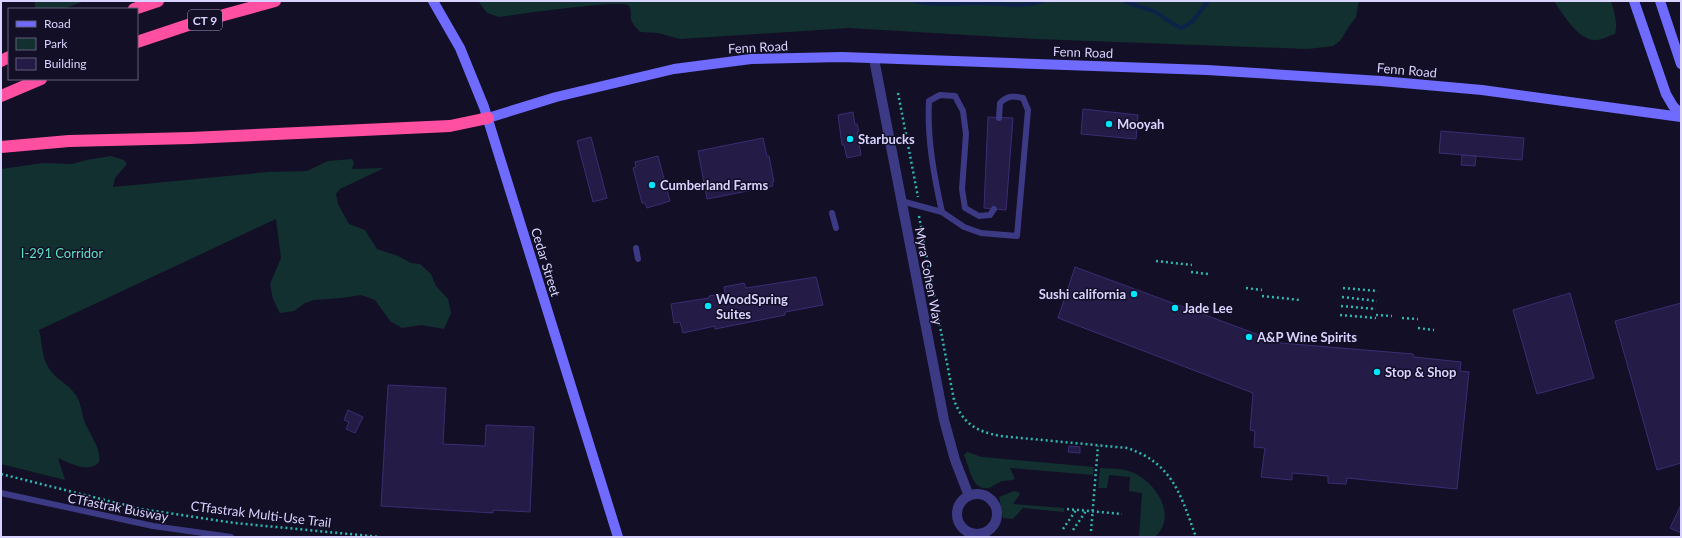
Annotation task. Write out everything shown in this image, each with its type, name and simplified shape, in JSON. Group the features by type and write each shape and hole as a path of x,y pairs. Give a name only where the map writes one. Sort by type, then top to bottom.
{"highway":[{"path":"137,8 158,1"},
{"name":"CT 9","path":"138,42 191,24 275,1"},
{"path":"1,96 39,80"},
{"path":"1,147 69,141 191,138 450,126 488,118"}],"main road":[{"name":"Cedar Street","path":"433,1 467,64 488,118 618,537"},
{"path":"1634,1 1666,94 1673,106 1681,114"},
{"path":"1660,1 1681,64"},
{"name":"Fenn Road","path":"488,118 556,97 650,73 691,66 768,59 842,57 1121,66 1340,78 1469,89 1681,117"}],"street":[{"name":"Myra Cohen Way","path":"874,59 942,414 955,460 969,496"}],"lane":[{"path":"942,212 931,152 928,117 929,101 940,95 955,96 963,111 966,134 962,189 965,208 979,216 990,215 994,209"},
{"path":"901,201 942,212 964,227 981,233 1017,236 1028,110 1024,98 1014,96 1005,98 1000,102 999,118"},
{"path":"832,213 836,228"},
{"path":"636,248 638,259"},
{"name":"CTfastrak Busway","path":"1,493 153,526 231,537"}],"path":[{"path":"898,93 919,206 920,227 954,400 958,412 968,423 983,433 1000,436 1128,448 1150,458 1162,468 1180,493 1196,537"},
{"path":"1156,262 1192,265"},
{"path":"1191,272 1208,274"},
{"path":"1246,288 1262,290"},
{"path":"1343,288 1378,291"},
{"path":"1262,296 1300,300"},
{"path":"1342,297 1377,301"},
{"path":"1341,306 1376,309"},
{"path":"1340,315 1376,317 1392,316"},
{"path":"1402,318 1418,319"},
{"path":"1418,328 1434,330"},
{"path":"1091,531 1098,446"},
{"name":"CTfastrak Multi-Use Trail","path":"1,474 141,509 234,523 380,537"},
{"path":"1067,509 1122,514"},
{"path":"1063,529 1076,510"},
{"path":"1073,530 1086,511"}],"green space":[{"path":"35,1 85,1 66,8 35,8"},
{"path":"478,1 1359,1 1356,17 1340,41 1333,46 1308,49 1036,39 849,28 680,39 658,33 640,32 632,22 628,5 606,4 499,17 487,13"},
{"path":"1554,1 1611,1 1616,22 1615,34 1598,40 1593,40 1581,35 1570,24"},
{"name":"I-291 Corridor","path":"111,156 124,160 127,164 115,178 113,187 268,172 307,171 328,161 352,159 354,163 352,169 384,168 340,189 336,194 338,204 349,224 365,230 377,249 398,256 411,263 420,264 431,274 436,286 448,299 451,313 444,329 421,325 402,328 390,321 375,300 361,295 314,300 305,303 294,311 280,313 273,299 270,284 281,258 276,219 39,330 46,363 53,374 68,386 77,397 86,425 97,446 99,462 90,467 85,467 74,465 58,458 65,480 1,464 1,169 43,163 72,164"},
{"path":"967,452 982,457 1094,467 1093,475 1010,468 1015,479 1001,482 988,488 983,488 978,486 972,477 964,455"},
{"path":"1100,468 1130,471 1150,484 1161,501 1165,520 1162,529 1155,537 1139,537 1142,493 1129,491 1130,477 1109,475 1107,488 1098,488"},
{"path":"1014,491 1020,494 1013,504 1064,508 1064,512 1023,508 1013,519 1003,518 999,497"}],"building":[{"name":"Mooyah","path":"1083,109 1138,115 1136,139 1081,134"},
{"name":"Starbucks","path":"853,112 855,125 857,124 859,131 857,132 861,155 847,158 844,145 842,145 838,115"},
{"path":"988,117 1013,118 1006,210 984,208"},
{"path":"1441,131 1524,138 1522,160 1439,153"},
{"path":"591,137 607,198 593,202 577,141"},
{"path":"763,138 767,156 769,156 774,182 772,182 773,186 707,199 698,151"},
{"path":"1462,155 1476,156 1475,166 1461,165"},
{"name":"Cumberland Farms","path":"658,156 670,201 647,208 645,203 642,203 633,168 636,167 635,162"},
{"path":"1075,267 1281,343 1413,354 1414,357 1461,362 1460,371 1469,372 1457,489 1347,478 1346,484 1328,483 1328,476 1292,473 1292,480 1261,477 1265,448 1254,447 1255,431 1250,430 1253,393 1058,318"},
{"path":"816,277 823,305 785,312 785,315 715,329 715,326 683,333 680,322 674,323 671,304 709,298 709,296 725,293 724,287 744,283 746,288"},
{"path":"1570,293 1594,378 1537,394 1513,310"},
{"path":"1681,303 1681,463 1657,470 1615,321"},
{"path":"388,385 446,388 443,444 485,446 486,425 534,427 530,512 493,510 493,513 381,506"},
{"path":"348,410 363,417 355,433 346,429 349,422 344,420"},
{"path":"1069,446 1080,447 1080,453 1068,452"},
{"path":"1681,505 1681,533 1670,528"}],"waterway":[{"path":"915,1 939,4 977,3 1018,5 1042,1"},
{"path":"1125,1 1133,5 1152,10 1182,28 1193,21 1208,1"}],"place":[{"name":"Mooyah","path":"1109,124"},
{"name":"Starbucks","path":"850,139"},
{"name":"Cumberland Farms","path":"652,185"},
{"name":"Sushi california","path":"1134,294"},
{"name":"WoodSpring Suites","path":"708,306"},
{"name":"Jade Lee","path":"1175,308"},
{"name":"A&P Wine Spirits","path":"1249,337"},
{"name":"Stop & Shop","path":"1377,372"}]}
